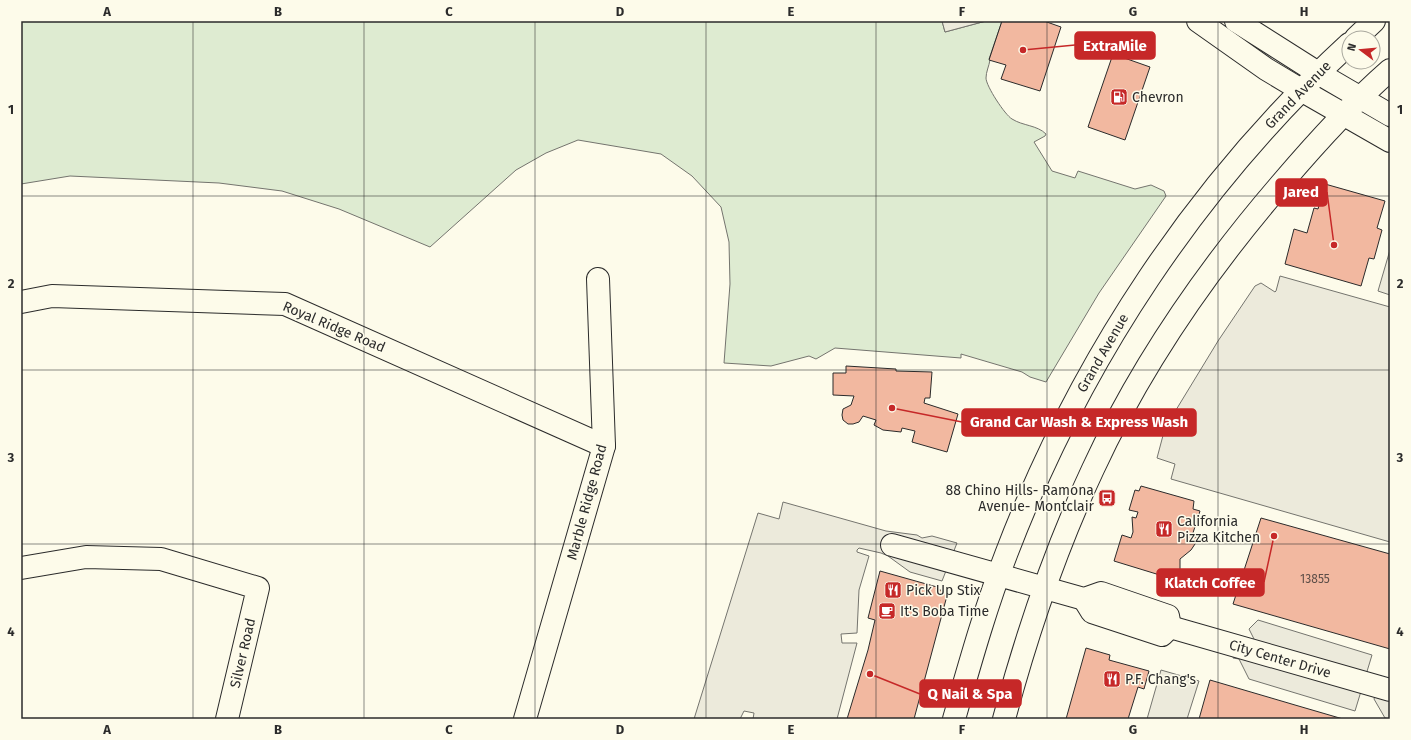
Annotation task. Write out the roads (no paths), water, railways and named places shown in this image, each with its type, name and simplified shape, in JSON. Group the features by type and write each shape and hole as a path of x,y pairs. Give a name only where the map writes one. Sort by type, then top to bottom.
{"street":[{"path":"1198,21 1266,69 1390,141"},
{"path":"1236,21 1318,73 1390,115"},
{"path":"1364,30 1374,21"},
{"name":"Grand Avenue","path":"954,719 998,575 1018,524 1065,422 1100,357 1142,289 1208,195 1301,90 1341,51"},
{"path":"1004,719 1044,587 1067,527 1096,462 1139,383 1167,336 1198,289 1243,230 1291,173 1344,115 1390,70"},
{"name":"Marble Ridge Road","path":"525,719 604,446 598,279"},
{"name":"Royal Ridge Road","path":"21,302 52,296 285,304 604,446"},
{"name":"City Center Drive","path":"892,545 1084,599 1101,594 1168,616 1170,627 1390,690"},
{"name":"Silver Road","path":"21,568 86,557 161,559 258,588 227,719"}],"place":[{"name":"ExtraMile","path":"1023,50"},
{"name":"Chevron","path":"1119,97"},
{"name":"Jared","path":"1334,245"},
{"name":"Grand Car Wash & Express Wash","path":"892,408"},
{"name":"88 Chino Hills- Ramona Avenue- Montclair","path":"1107,498"},
{"name":"California Pizza Kitchen","path":"1164,529"},
{"name":"Klatch Coffee","path":"1274,536"},
{"name":"Pick Up Stix","path":"893,590"},
{"name":"It's Boba Time","path":"887,611"},
{"name":"Q Nail & Spa","path":"870,674"},
{"name":"P.F. Chang's","path":"1112,679"}]}
